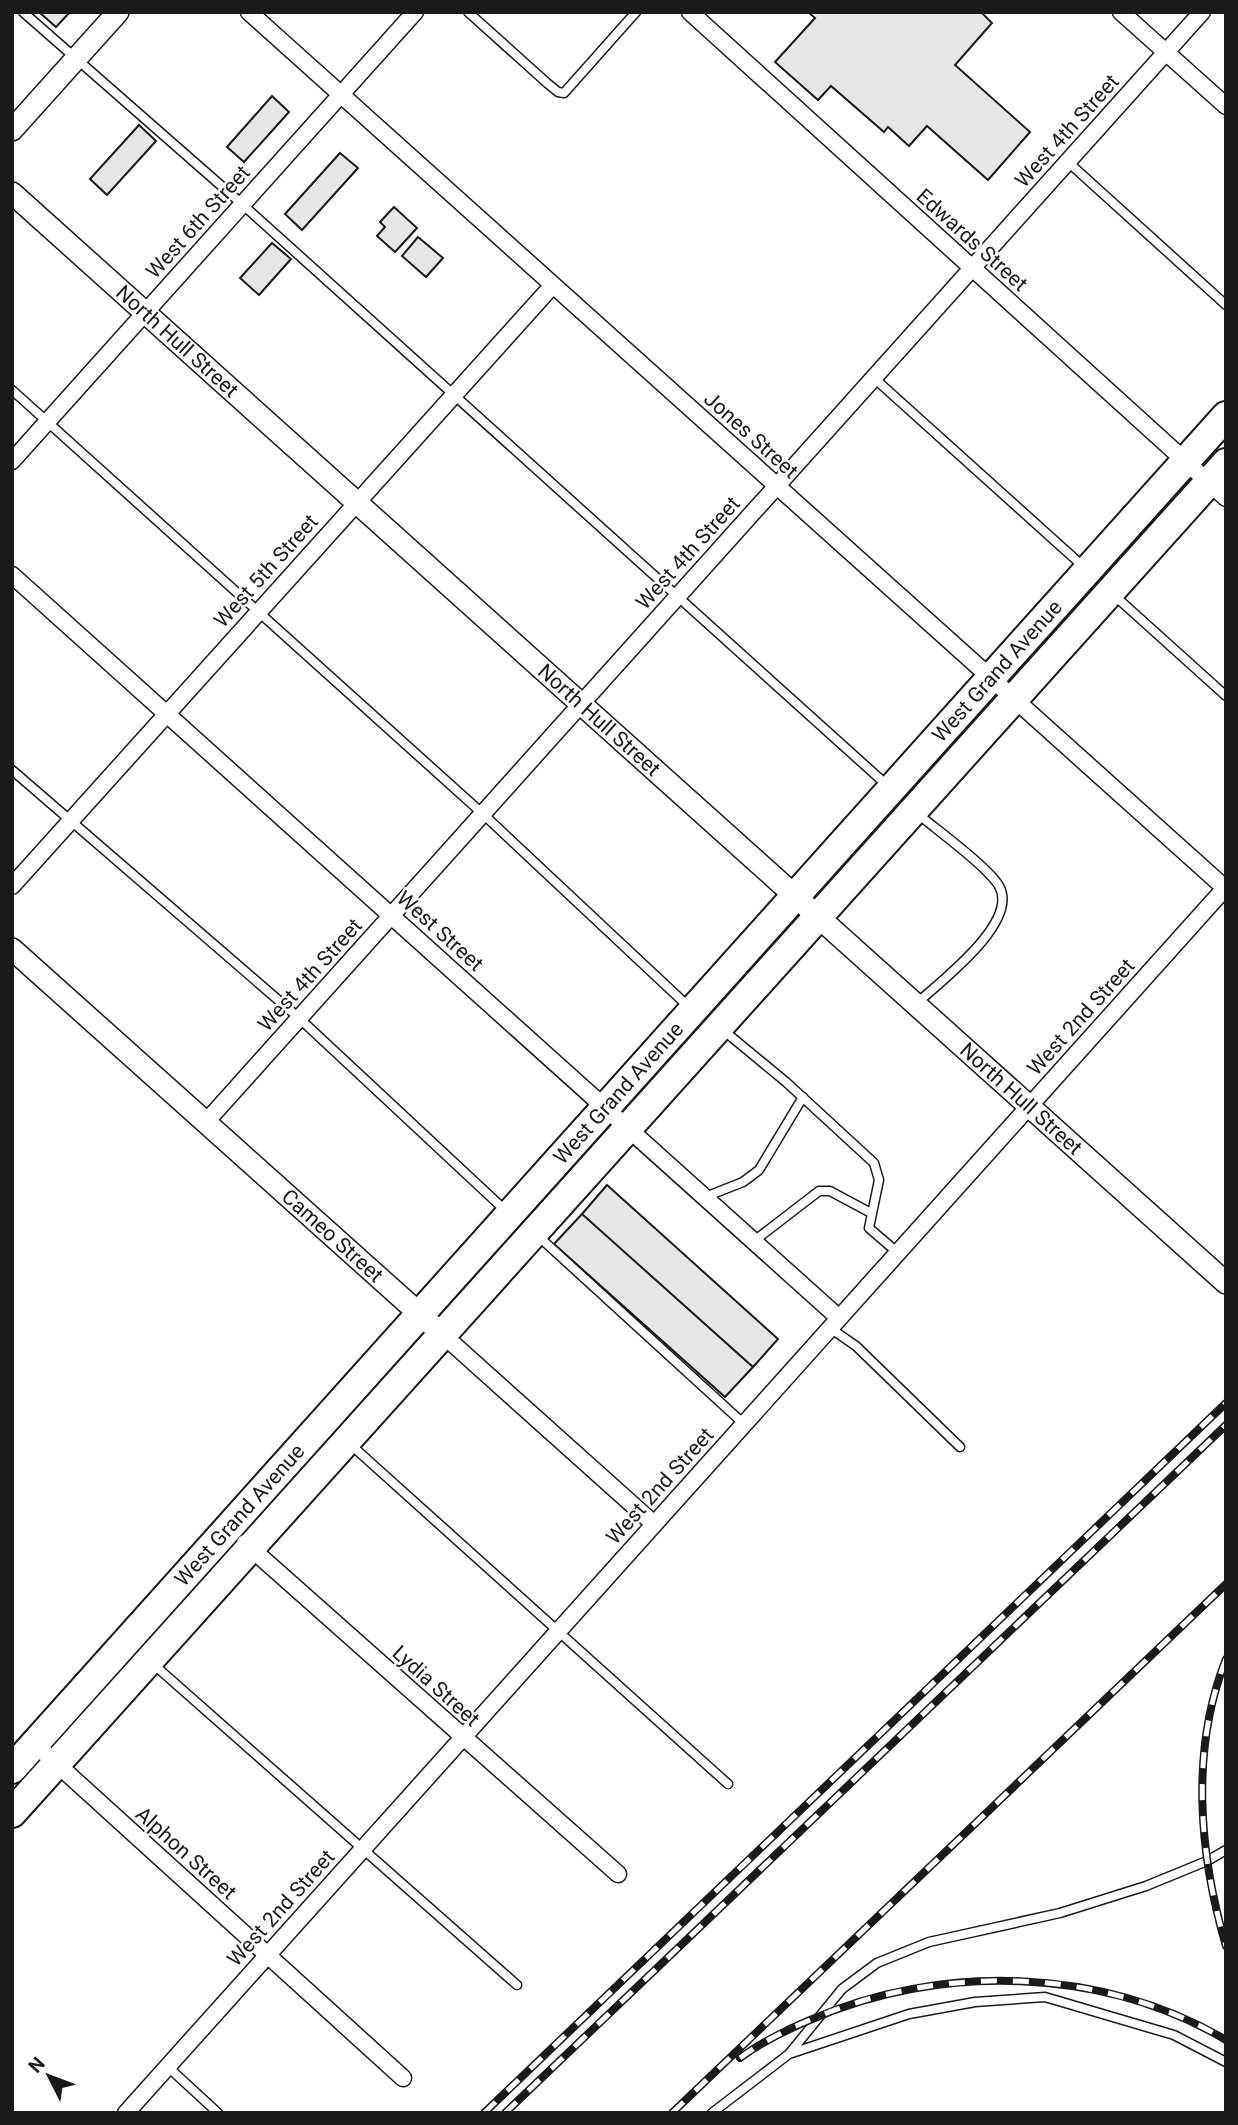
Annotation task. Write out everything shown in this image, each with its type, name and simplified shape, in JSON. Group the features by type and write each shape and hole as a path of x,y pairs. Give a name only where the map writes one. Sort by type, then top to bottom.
{"highway":[{"name":"West Grand Avenue","path":"12,1769 1226,416"},
{"name":"West Grand Avenue","path":"12,1813 1110,592 1220,481"}],"main road":[{"path":"12,130 118,12"},
{"name":"North Hull Street","path":"12,193 1226,1283"},
{"name":"Cameo Street","path":"12,949 442,1334"}],"street":[{"name":"Jones Street","path":"249,12 1225,888"},
{"name":"West 6th Street","path":"12,461 415,12"},
{"path":"1121,12 1226,106"},
{"name":"West 4th Street","path":"206,1122 1202,12"},
{"name":"Edwards Street","path":"700,16 972,269 1185,461 1220,481"},
{"name":"West 5th Street","path":"12,886 553,285"},
{"name":"West Street","path":"12,575 754,1241 835,1323"},
{"name":"West 2nd Street","path":"126,2113 1225,888"},
{"name":"Cameo Street","path":"442,1334 654,1524"},
{"name":"Lydia Street","path":"228,1528 618,1874"},
{"name":"Alphon Street","path":"35,1744 403,2078"}],"lane":[{"path":"23,12 679,595 891,789"},
{"path":"468,12 547,83 558,92 564,93 636,12"},
{"path":"1068,162 1226,305"},
{"path":"874,378 1087,570"},
{"path":"12,390 483,814 694,1011"},
{"path":"1110,592 1226,696"},
{"path":"12,770 299,1018 509,1214"},
{"path":"913,810 1000,887 1003,904 995,926 973,951 916,1004"},
{"path":"718,1026 803,1097 874,1163 879,1180 869,1228 898,1253"},
{"path":"705,1197 743,1182 759,1170 803,1097"},
{"path":"754,1241 819,1191 830,1191 871,1213"},
{"path":"534,1231 744,1424"},
{"path":"835,1323 960,1447"},
{"path":"347,1441 728,1784"},
{"path":"150,1661 517,1985"},
{"path":"712,2113 789,2054 842,1989 877,1962 929,1942 1060,1913 1146,1886 1207,1861 1226,1850"},
{"path":"789,2054 909,2014 975,2002 1045,1997 1174,2035 1226,2062"},
{"path":"167,2066 218,2113"}],"building":[{"path":"39,12 70,12 56,27"},
{"path":"808,12 981,12 992,23 955,65 1030,132 988,180 927,126 909,146 888,127 884,132 831,86 818,100 775,62 815,18"},
{"path":"272,96 289,112 244,162 227,147"},
{"path":"139,125 156,141 107,195 90,179"},
{"path":"340,153 358,168 302,230 285,214"},
{"path":"394,207 417,228 395,252 377,236 385,227 380,222"},
{"path":"418,237 443,258 426,277 402,256"},
{"path":"272,243 291,259 259,295 240,278"},
{"path":"607,1185 778,1339 753,1367 582,1214"},
{"path":"582,1214 753,1367 725,1397 554,1244"}],"railway":[{"path":"484,2113 1226,1403"},
{"path":"505,2113 1226,1425"},
{"path":"672,2113 1226,1584"},
{"path":"1226,1659 1207,1729 1202,1802 1210,1875 1226,1946"},
{"path":"740,2058 792,2028 860,2002 913,1989 966,1982 1021,1981 1075,1987 1127,1998 1178,2016 1226,2040"}]}
